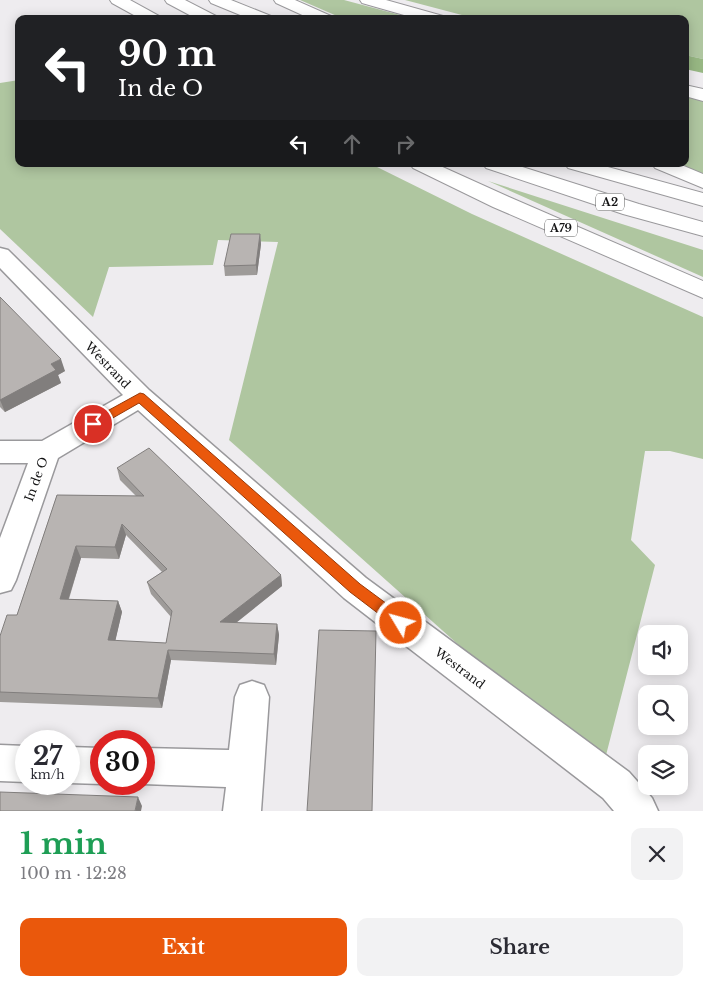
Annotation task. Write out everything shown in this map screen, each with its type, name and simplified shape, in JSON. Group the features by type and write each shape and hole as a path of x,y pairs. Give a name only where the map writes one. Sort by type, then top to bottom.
{"highway":[{"path":"118,0 146,15"},
{"path":"173,0 202,15"},
{"path":"217,0 255,15"},
{"path":"282,0 316,15"},
{"path":"368,0 422,15"},
{"path":"689,77 703,80"},
{"path":"689,91 703,95"},
{"name":"A79","path":"426,167 501,202 703,290"},
{"name":"A2","path":"501,167 703,229"},
{"name":"A2","path":"587,167 703,200"},
{"path":"639,167 703,194"},
{"path":"669,167 703,182"}],"street":[{"name":"Westrand","path":"0,255 140,397 355,588 616,785 639,811"},
{"name":"In de O","path":"0,580 46,452 140,397"},
{"path":"0,452 46,452"},
{"path":"242,811 252,697"},
{"path":"0,763 15,764"},
{"path":"155,766 246,768"}],"green space":[{"path":"300,0 344,0 400,15 335,15"},
{"path":"405,0 703,0 703,59 689,56 689,15 462,15"},
{"path":"689,56 703,59 703,73 689,70"},
{"path":"15,81 15,167 377,167 472,214 703,317 703,459 670,451 645,451 631,540 655,565 605,759 518,698 229,440 278,242 218,240 213,265 109,267 93,317 0,229 0,83"},
{"path":"689,95 703,100 703,174 687,167 689,167"},
{"path":"488,181 703,250 703,277"}],"building":[{"path":"231,234 260,234 256,265 224,266"},
{"path":"0,297 61,359 51,364 56,370 0,400"},
{"path":"149,448 281,575 220,622 277,624 274,654 168,650 158,698 0,692 0,636 7,615 17,615 57,495 144,496 117,468","holes":["122,524 167,569 147,582 172,611 166,643 108,640 118,601 60,599 76,546 115,547"]},
{"path":"319,630 376,631 372,811 307,811"},
{"path":"0,792 15,793 15,795 138,797 135,811 0,811"}],"route":[{"path":"93,424 140,397 355,588 401,623"}]}
